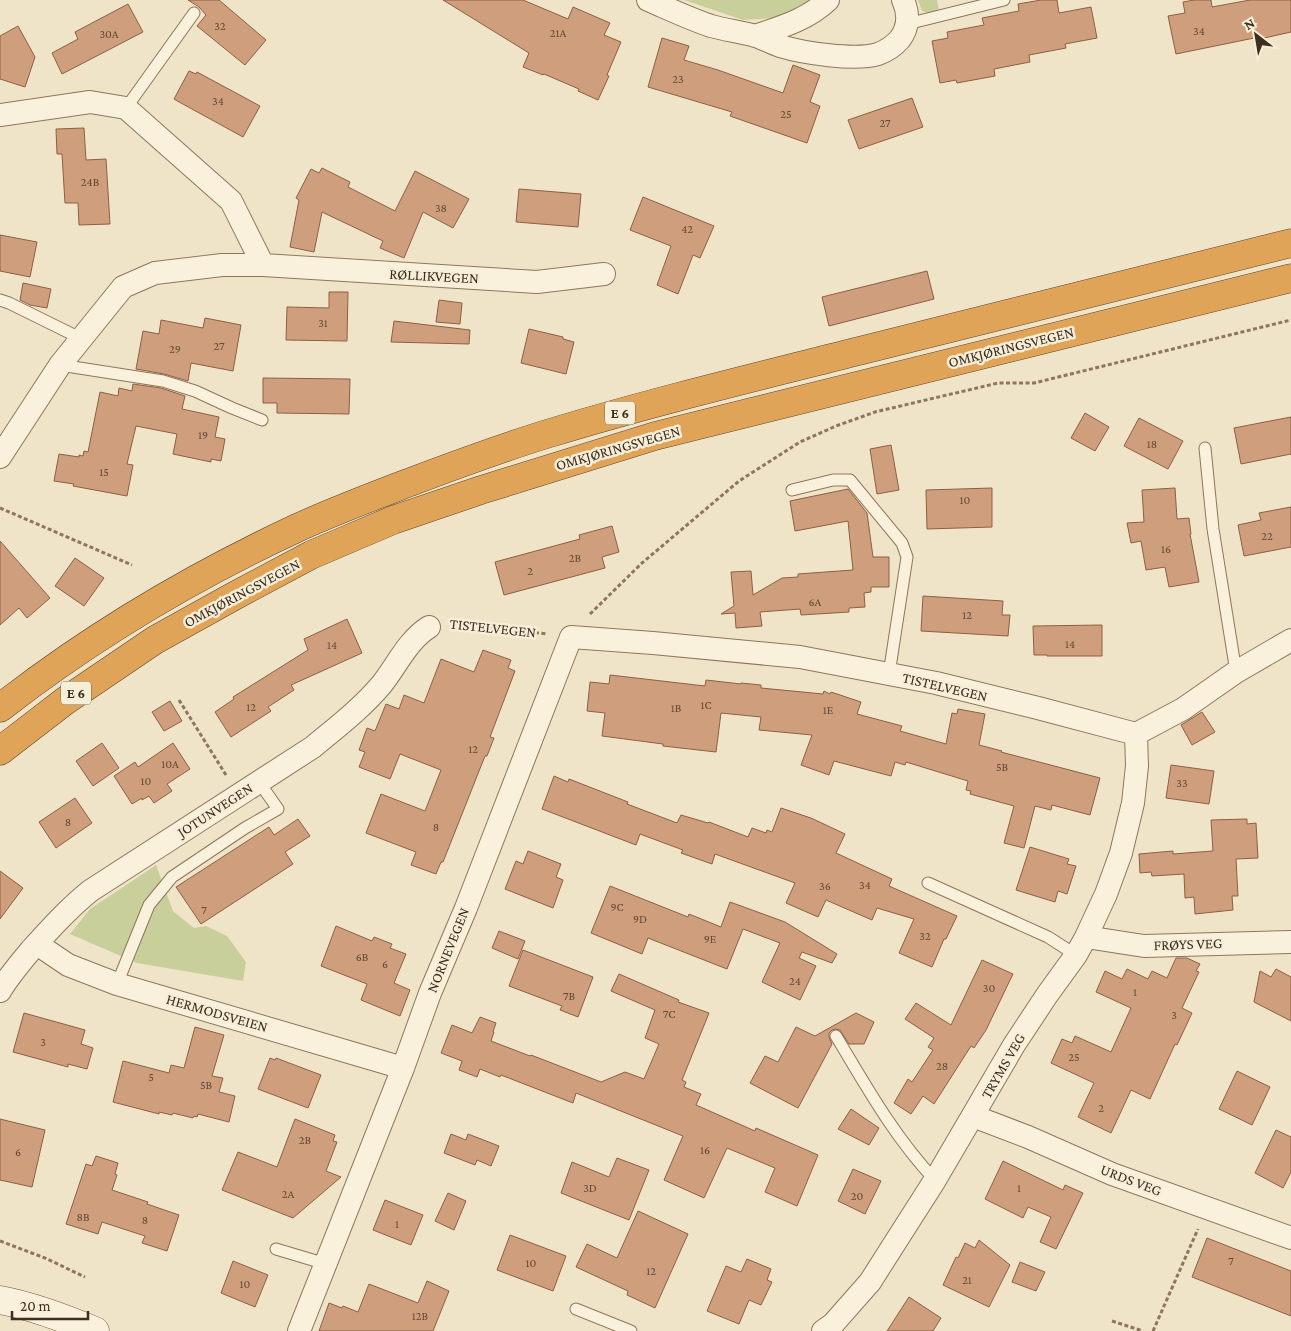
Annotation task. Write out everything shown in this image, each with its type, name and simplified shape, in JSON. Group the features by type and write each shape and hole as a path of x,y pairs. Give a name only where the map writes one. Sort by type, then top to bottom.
{"highway":[{"name":"E 6","path":"0,708 59,664 137,614 216,569 298,528 470,459 548,433 656,403 1291,243"},
{"name":"OMKJØRINGSVEGEN","path":"0,751 65,701 155,640 312,555 393,520 481,490 655,436 1291,278"}],"main road":[{"path":"0,1300 60,1316 95,1331"}],"street":[{"path":"648,0 710,26 754,36 782,46 816,53 851,56 871,56 888,49 897,42 904,34 908,24 903,0"},
{"path":"754,36 802,19 818,10 828,0"},
{"path":"0,115 90,102 126,108 231,201 263,265"},
{"name":"RØLLIKVEGEN","path":"0,457 60,365 123,287 155,273 222,265 263,265 537,282 604,274"},
{"name":"JOTUNVEGEN","path":"0,991 19,965 58,920 90,892 312,746 355,711 382,684 420,633 429,627"},
{"name":"TISTELVEGEN","path":"561,636 800,657 936,684 1136,734"},
{"name":"NORNEVEGEN","path":"299,1331 403,1068 430,993 466,908 561,636"},
{"path":"1136,734 1183,708 1236,672 1291,640"},
{"name":"TRYMS VEG","path":"823,1331 833,1324 870,1282 935,1180 1014,1045 1081,946 1106,894 1121,853 1133,803 1137,766 1136,734"},
{"name":"FRØYS VEG","path":"1081,946 1291,942"},
{"name":"HERMODSVEIEN","path":"37,944 68,965 116,984 403,1068"},
{"name":"URDS VEG","path":"973,1116 1028,1137 1112,1174 1291,1238"}],"lane":[{"path":"908,24 1004,0"},
{"path":"126,108 194,12"},
{"path":"0,300 9,302 82,338"},
{"path":"60,365 163,381 195,391 262,420"},
{"path":"1205,448 1213,529 1236,672"},
{"path":"792,490 833,480 850,480 902,543 907,557 889,674"},
{"path":"116,984 148,905 172,877 245,828 278,809 259,782"},
{"path":"928,883 1048,937 1081,946"},
{"path":"836,1036 876,1103 920,1164 935,1180"},
{"path":"276,1249 326,1264"},
{"path":"576,1309 631,1331"}],"path":[{"path":"561,636 586,618 642,563 739,481 800,442 836,426 875,412 998,382 1034,382 1291,320"},
{"path":"0,508 132,565"},
{"name":"TISTELVEGEN","path":"429,627 439,623 452,623 561,636"},
{"path":"180,700 238,794"},
{"path":"1153,1331 1208,1208"},
{"path":"0,1241 45,1258 85,1277"},
{"path":"1112,1321 1143,1331"}],"green space":[{"path":"684,0 812,0 776,18 743,20"},
{"path":"918,0 937,0 939,11 931,14 922,11"},
{"path":"156,865 173,911 194,928 206,926 227,936 246,962 243,981 137,963 70,934 90,909"}],"building":[{"path":"188,0 219,0 266,40 245,65 197,26 206,15 199,7"},
{"path":"443,0 523,0 568,19 573,7 610,23 604,35 621,42 598,100 578,91 579,89 523,67 529,53"},
{"path":"1041,0 1057,0 1059,13 1091,7 1097,38 1065,44 1066,48 1029,55 1030,62 994,69 995,76 957,83 956,80 940,83 932,41 948,38 947,32 984,25 982,18 1019,11 1018,4"},
{"path":"1211,0 1212,7 1250,0 1291,0 1291,32 1176,54 1168,16 1185,13 1183,2"},
{"path":"128,4 143,32 62,74 52,53 78,39 75,32"},
{"path":"18,26 35,57 25,87 0,79 0,36"},
{"path":"662,38 689,46 684,60 783,93 793,65 820,75 810,102 820,106 807,143 730,116 732,112 648,87"},
{"path":"189,71 196,74 197,72 260,106 243,137 174,99"},
{"path":"912,98 923,127 859,149 848,120"},
{"path":"84,128 86,160 106,159 110,224 79,225 78,203 65,203 62,154 57,154 56,129"},
{"path":"322,168 350,182 348,187 395,211 415,171 469,199 453,228 423,212 404,258 380,248 383,241 322,212 314,252 290,247 299,200 296,198 311,169 319,173"},
{"path":"519,189 581,194 578,227 516,222"},
{"path":"643,197 714,226 700,258 693,255 678,294 657,285 671,246 630,230"},
{"path":"0,235 37,242 30,277 0,271"},
{"path":"927,271 934,299 829,326 822,297"},
{"path":"23,283 51,289 47,308 30,305 20,300"},
{"path":"329,292 348,292 347,341 286,340 287,307 329,308"},
{"path":"439,300 462,303 460,324 436,322"},
{"path":"205,318 241,325 233,371 191,363 188,381 136,369 143,331 159,334 161,320 203,328"},
{"path":"394,321 470,330 469,344 391,342"},
{"path":"529,329 563,337 563,339 574,342 566,374 521,363"},
{"path":"263,378 350,379 349,414 277,413 277,403 263,403"},
{"path":"133,384 161,388 185,396 182,409 219,417 215,437 225,439 221,461 211,459 211,462 173,454 177,434 136,426 127,464 133,465 127,496 54,481 59,454 79,457 79,455 83,456 84,451 88,452 100,392 118,396 119,388 132,391"},
{"path":"1085,413 1109,427 1095,451 1071,438"},
{"path":"1291,417 1291,454 1241,464 1234,428"},
{"path":"1139,418 1183,441 1168,469 1124,446"},
{"path":"891,445 899,490 877,494 870,449"},
{"path":"992,488 992,527 927,529 926,490"},
{"path":"1175,488 1177,519 1189,518 1199,582 1169,587 1165,567 1146,570 1141,541 1131,543 1127,523 1144,522 1142,490"},
{"path":"848,489 867,513 873,557 889,557 889,587 871,587 871,592 864,593 865,607 849,608 849,612 801,615 800,609 760,612 762,626 736,628 735,613 721,614 734,606 731,572 751,571 753,595 782,578 798,577 798,574 853,570 848,521 795,531 790,501"},
{"path":"1291,507 1291,547 1244,556 1238,525 1261,520 1259,513"},
{"path":"612,526 619,552 602,557 605,568 504,595 495,562 580,539 579,535"},
{"path":"0,541 50,598 27,618 19,608 0,625"},
{"path":"75,558 104,578 84,606 55,586"},
{"path":"923,596 1003,601 1002,615 1010,615 1008,636 921,631"},
{"path":"347,619 362,653 291,685 294,690 268,707 271,711 231,737 215,712 234,699 233,697 308,650 304,639"},
{"path":"1102,625 1102,656 1034,655 1033,626"},
{"path":"483,650 511,660 508,668 515,671 490,737 494,738 487,756 485,756 443,862 441,862 436,874 411,865 416,852 366,833 381,794 425,811 441,770 400,754 390,779 359,767 365,752 359,750 367,728 375,731 386,704 399,709 404,695 424,703 441,659 474,672"},
{"path":"610,675 705,686 706,680 761,685 761,688 823,694 824,691 830,694 831,692 861,702 857,714 902,726 900,731 946,744 952,713 957,714 958,709 985,714 979,745 1100,778 1090,815 1052,805 1051,810 1035,806 1024,848 1004,843 1014,806 970,794 971,791 966,790 968,781 906,762 905,765 895,762 891,776 834,761 829,775 801,765 812,735 759,730 761,717 721,713 716,752 602,736 605,713 587,711 590,682 609,684"},
{"path":"170,701 182,721 164,731 152,712"},
{"path":"1202,712 1215,732 1192,745 1181,725"},
{"path":"102,743 119,768 93,786 76,761"},
{"path":"173,743 190,769 167,784 172,791 154,803 149,796 132,804 114,776 135,762 138,767"},
{"path":"1171,765 1214,771 1209,804 1166,798"},
{"path":"554,776 568,782 569,779 677,823 681,815 709,822 748,837 752,828 766,833 767,830 772,832 781,808 811,818 845,834 836,853 892,879 889,886 957,916 946,939 944,939 932,967 899,953 914,919 877,908 872,920 826,900 818,917 786,903 795,883 715,854 712,864 681,853 683,850 640,834 636,845 542,809"},
{"path":"75,798 92,823 56,848 39,822"},
{"path":"298,819 310,836 285,852 293,864 201,924 176,887 269,827 274,835"},
{"path":"1247,819 1247,824 1256,823 1258,858 1236,859 1238,896 1232,896 1233,910 1195,914 1194,897 1185,898 1184,874 1152,876 1151,872 1140,873 1139,854 1173,851 1173,854 1213,851 1211,820"},
{"path":"1030,847 1069,859 1067,864 1076,866 1067,894 1058,891 1055,902 1016,890"},
{"path":"528,851 561,864 556,877 563,880 553,908 505,889 516,861 523,864"},
{"path":"0,871 23,888 0,919"},
{"path":"610,886 688,917 689,914 721,927 730,902 785,922 837,954 832,963 802,952 799,958 816,966 800,1000 762,982 780,943 743,929 727,969 648,938 642,954 591,933"},
{"path":"336,926 372,941 374,937 392,944 390,948 406,954 394,983 410,990 400,1016 361,1000 367,984 321,966"},
{"path":"499,931 525,941 518,959 492,948"},
{"path":"523,950 593,977 578,1017 560,1010 562,1006 509,986"},
{"path":"1176,958 1187,958 1200,964 1196,971 1199,972 1182,1008 1192,1013 1177,1045 1175,1044 1150,1099 1131,1090 1111,1133 1078,1117 1094,1083 1051,1063 1062,1039 1072,1043 1075,1036 1111,1052 1131,1008 1096,992 1105,971 1122,979 1127,969 1148,979 1152,971 1167,978"},
{"path":"982,960 1013,974 986,1030 974,1048 971,1046 934,1104 923,1096 911,1114 894,1103 908,1079 912,1082 933,1050 928,1047 934,1038 905,1019 916,1003 951,1025"},
{"path":"1276,969 1291,977 1291,1021 1254,1002 1260,971 1271,977"},
{"path":"619,974 679,1000 678,1002 709,1013 682,1080 686,1082 684,1087 701,1094 696,1105 755,1131 756,1128 818,1155 797,1206 765,1192 775,1168 727,1148 704,1198 664,1180 683,1136 576,1093 573,1103 501,1075 500,1077 480,1069 477,1077 459,1070 462,1061 441,1053 452,1025 472,1033 480,1017 496,1023 491,1041 530,1056 601,1082 625,1072 644,1079 659,1044 645,1038 655,1010 611,991"},
{"path":"24,1013 85,1030 81,1044 93,1048 87,1069 68,1064 68,1067 13,1052"},
{"path":"856,1013 874,1022 864,1044 849,1044 840,1030 832,1030 829,1033 829,1037 832,1044 798,1108 750,1083 765,1056 778,1062 796,1027 815,1036"},
{"path":"195,1027 224,1035 212,1076 223,1078 219,1092 235,1096 229,1122 198,1114 197,1117 194,1116 193,1118 173,1113 172,1115 159,1112 159,1114 113,1102 123,1061 169,1073 171,1065 184,1068"},
{"path":"270,1058 275,1060 276,1058 321,1075 308,1108 258,1089"},
{"path":"1237,1071 1270,1087 1252,1125 1219,1109"},
{"path":"851,1109 879,1128 869,1145 838,1129"},
{"path":"0,1119 45,1130 32,1187 0,1180"},
{"path":"295,1119 335,1135 333,1141 337,1142 326,1171 341,1177 293,1218 222,1190 238,1152 277,1167"},
{"path":"1276,1130 1291,1137 1291,1172 1283,1188 1255,1173"},
{"path":"451,1134 466,1140 468,1134 499,1146 491,1166 477,1160 475,1165 444,1153"},
{"path":"96,1156 118,1163 115,1174 117,1175 112,1190 179,1215 167,1251 142,1243 145,1236 102,1222 98,1234 66,1224 86,1164 92,1166"},
{"path":"617,1158 649,1170 629,1220 561,1193 572,1162 609,1177"},
{"path":"1003,1161 1063,1190 1065,1185 1083,1193 1056,1249 1040,1242 1051,1217 1028,1207 1023,1218 985,1199"},
{"path":"853,1169 881,1181 865,1214 838,1201"},
{"path":"448,1193 466,1201 454,1230 435,1221"},
{"path":"385,1200 423,1215 411,1245 373,1230"},
{"path":"638,1211 688,1234 655,1308 627,1295 628,1291 576,1267 587,1244 617,1258"},
{"path":"510,1235 566,1256 553,1291 497,1270"},
{"path":"1207,1238 1291,1271 1291,1316 1192,1277"},
{"path":"979,1240 1010,1265 989,1307 943,1285 965,1243 975,1248"},
{"path":"747,1259 771,1269 767,1280 772,1282 761,1305 749,1300 739,1324 707,1311 726,1266 741,1272"},
{"path":"233,1261 268,1275 255,1307 221,1293"},
{"path":"1020,1262 1045,1272 1036,1291 1012,1282"},
{"path":"427,1281 449,1291 433,1331 319,1331 329,1303 358,1312 369,1284 418,1303"},
{"path":"909,1297 941,1318 933,1331 887,1331"}]}
